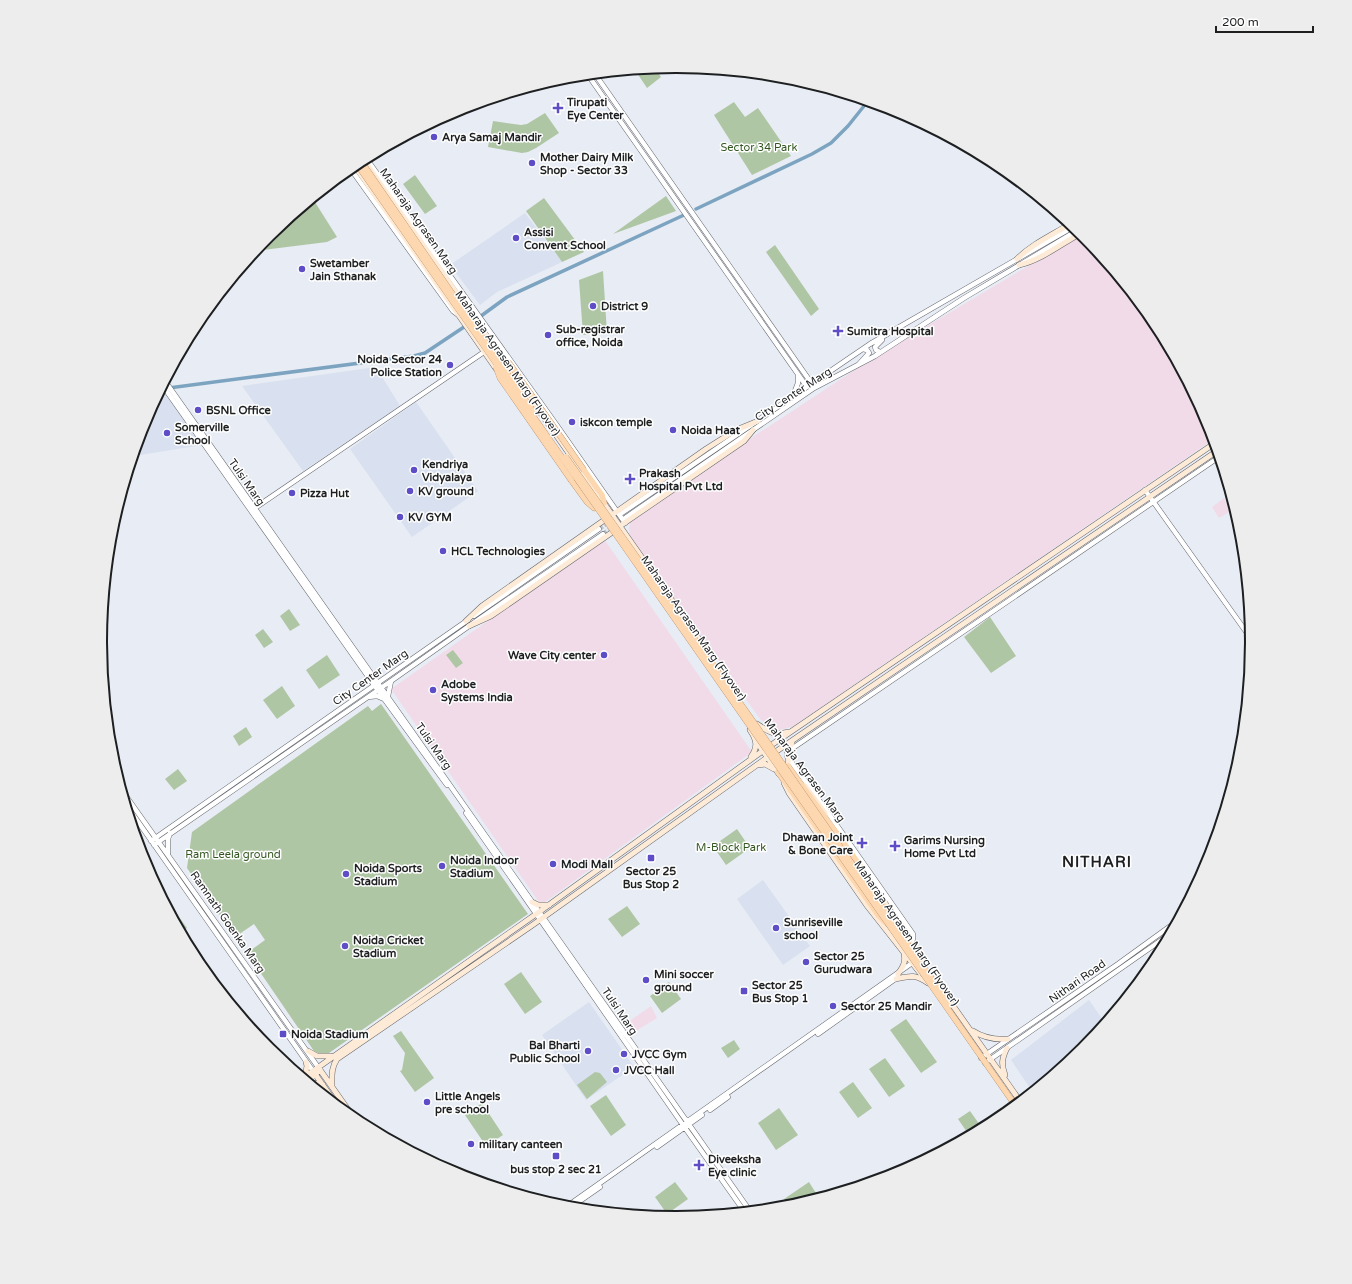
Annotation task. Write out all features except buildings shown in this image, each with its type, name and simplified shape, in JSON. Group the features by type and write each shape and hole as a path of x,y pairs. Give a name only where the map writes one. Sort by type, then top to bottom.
{"main road":[{"name":"Maharaja Agrasen Marg","path":"366,165 604,503 617,513 677,608 757,724 774,744 788,766 811,793 860,863 910,943 1006,1080 1016,1097"},
{"name":"Maharaja Agrasen Marg (Flyover)","path":"366,165 495,358 1012,1100"},
{"name":"Maharaja Agrasen Marg (Flyover)","path":"360,169 886,911 1016,1097"},
{"name":"Maharaja Agrasen Marg","path":"358,171 752,734 778,772 789,793 819,838 868,907 928,983 956,1027 1012,1101"},
{"path":"1065,227 1023,253 1018,262 1028,263 1075,237"},
{"path":"417,256 426,250"},
{"path":"495,358 508,363 602,495 604,503"},
{"path":"495,358 500,378 586,502 594,508"},
{"path":"617,513 712,445 736,430 758,421"},
{"path":"623,523 744,441 753,430"},
{"path":"309,1076 320,1069 333,1056 538,913 763,751 1210,446"},
{"path":"332,1086 332,1072 337,1059 541,918 778,750 1152,499 1213,455"},
{"path":"569,472 577,465"},
{"path":"467,624 482,606 603,521"},
{"path":"467,624 491,616 611,532"},
{"path":"669,615 677,608"},
{"path":"757,724 769,732 780,734 792,732"},
{"path":"796,738 788,749 788,766 875,889 886,911"},
{"path":"749,762 756,748 755,740"},
{"path":"757,765 765,764 771,766 778,772 878,916 891,927"},
{"path":"532,902 549,905"},
{"path":"897,976 906,959 904,952"},
{"path":"897,976 918,976 928,983"},
{"path":"970,1029 981,1036 993,1039 1008,1039"},
{"path":"1006,1080 1002,1068 1002,1058 1007,1048"},
{"path":"308,1051 317,1056 333,1056"},
{"path":"306,1062 306,1074"},
{"path":"320,1069 344,1103"},
{"path":"314,1072 327,1090"},
{"path":"317,1083 323,1085"}],"street":[{"path":"598,79 810,386"},
{"path":"591,80 797,372 810,386"},
{"path":"370,163 554,420 617,513"},
{"path":"354,173 453,311 458,315"},
{"name":"City Center Marg","path":"753,430 814,388 880,352 1068,230"},
{"name":"City Center Marg","path":"758,421 863,349 886,335 1071,234"},
{"path":"880,352 876,350 875,346 886,335"},
{"path":"858,365 869,354 868,350 863,349"},
{"path":"253,509 484,352"},
{"path":"792,398 798,383 797,372"},
{"name":"Tulsi Marg","path":"167,387 376,684 532,902 541,918 741,1207"},
{"path":"910,943 913,939 913,934 787,754 1152,499 1215,459"},
{"path":"1145,490 1245,630"},
{"name":"Tulsi Marg","path":"253,509 373,674 376,684"},
{"name":"City Center Marg","path":"152,843 159,841 380,689 599,529"},
{"name":"City Center Marg","path":"152,843 156,836 384,678 603,534"},
{"path":"373,674 384,678"},
{"path":"368,697 377,696 387,698 391,681"},
{"name":"Tulsi Marg","path":"450,786 538,913"},
{"name":"Ramnath Goenka Marg","path":"129,799 320,1069"},
{"name":"Ramnath Goenka Marg","path":"135,817 314,1072"},
{"path":"150,827 158,830 165,830"},
{"path":"168,853 168,839 170,833"},
{"name":"Tulsi Marg","path":"541,918 747,1206"},
{"name":"Nithari Road","path":"980,1058 1119,966 1168,928"},
{"path":"984,1063 1007,1048 1119,966 1161,940"},
{"path":"688,1123 697,1115 913,965"},
{"path":"579,1202 688,1123 897,976"},
{"path":"683,1116 697,1115"},
{"path":"574,1201 684,1126"}],"shaded area":[{"name":"Assisi Convent School","path":"525,213 562,262 497,292 480,305 450,265"},
{"path":"1076,238 1104,267 1149,326 1169,358 1186,390 1209,443 792,727 779,730 770,728 760,719 630,536 630,523 634,515 870,360"},
{"path":"376,367 400,406 303,471 242,386"},
{"name":"Somerville School","path":"165,392 202,445 138,455 150,424"},
{"name":"Kendriya Vidyalaya","path":"416,402 478,491 412,537 350,449"},
{"path":"1224,498 1230,512 1219,518 1212,507"},
{"path":"604,539 752,752 541,905 391,689"},
{"name":"Sunriseville school","path":"763,880 810,946 783,965 737,899"},
{"path":"1089,1000 1102,1019 1051,1070 1029,1087 1011,1060"},
{"name":"Bal Bharti Public School","path":"589,1002 634,1067 586,1100 542,1035"},
{"path":"651,1006 657,1018 634,1032 624,1025"}],"green space":[{"path":"659,73 661,77 647,88 638,74"},
{"name":"Sector 34 Park","path":"734,102 745,117 758,108 791,156 752,175 714,115"},
{"path":"545,113 559,133 536,148 522,153 488,147 493,121 521,125 527,124"},
{"path":"415,175 437,206 425,214 403,184"},
{"path":"666,196 676,211 613,234"},
{"path":"544,198 584,252 562,262 526,211"},
{"path":"315,203 337,237 327,242 265,250 301,214"},
{"path":"775,245 819,309 811,316 766,252"},
{"name":"District 9","path":"603,271 607,333 583,335 579,280"},
{"path":"289,609 300,625 290,631 280,616"},
{"path":"990,617 1016,656 991,673 964,637"},
{"path":"263,629 273,642 264,648 255,635"},
{"path":"453,650 463,663 456,668 446,655"},
{"path":"327,655 340,675 319,689 306,670"},
{"path":"282,686 295,706 277,719 263,700"},
{"name":"Noida Sports Stadium","path":"381,704 528,914 329,1053 322,1054 314,1051 247,953 265,940 254,924 235,937 187,868 192,832 368,706 372,711"},
{"path":"246,727 252,737 239,746 233,736"},
{"path":"178,769 187,781 174,790 165,779"},
{"name":"M-Block Park","path":"737,829 750,848 726,865 713,846"},
{"path":"627,906 640,924 622,937 608,919"},
{"path":"176,912 187,928 185,929"},
{"path":"521,972 542,1002 525,1014 504,984"},
{"path":"669,982 681,999 662,1013 650,996"},
{"path":"906,1019 937,1062 921,1073 890,1030"},
{"path":"401,1031 434,1078 415,1092 400,1071 402,1070 405,1053 393,1036"},
{"path":"734,1040 740,1049 728,1058 721,1048"},
{"path":"885,1058 905,1086 889,1097 869,1069"},
{"path":"595,1072 600,1073 607,1082 587,1099 577,1085"},
{"path":"853,1082 872,1108 858,1118 839,1092"},
{"path":"606,1095 626,1125 611,1136 590,1106"},
{"path":"482,1103 503,1135 486,1146 465,1115"},
{"path":"779,1108 798,1135 776,1150 758,1123"},
{"path":"970,1111 979,1123 966,1131 958,1119"},
{"path":"675,1182 688,1199 671,1211 665,1211 655,1197"},
{"path":"809,1182 816,1194 787,1200 784,1199"}],"waterway":[{"path":"696,209 812,154 831,143 848,126 865,105"},
{"path":"481,316 507,297 684,215"},
{"path":"167,388 414,356 425,353 467,325"}],"tunnel":[{"path":"599,529 622,513"},
{"path":"603,534 625,518"}],"place":[{"name":"Tirupati Eye Center","path":"558,108"},
{"name":"Arya Samaj Mandir","path":"434,137"},
{"name":"Mother Dairy Milk Shop - Sector 33","path":"532,163"},
{"name":"Assisi Convent School","path":"516,238"},
{"name":"Swetamber Jain Sthanak","path":"302,269"},
{"name":"District 9","path":"593,306"},
{"name":"Sumitra Hospital","path":"838,331"},
{"name":"Sub-registrar office, Noida","path":"548,335"},
{"name":"Noida Sector 24 Police Station","path":"450,365"},
{"name":"BSNL Office","path":"198,410"},
{"name":"iskcon temple","path":"572,422"},
{"name":"Noida Haat","path":"673,430"},
{"name":"Somerville School","path":"167,433"},
{"name":"Kendriya Vidyalaya","path":"414,470"},
{"name":"Prakash Hospital Pvt Ltd","path":"630,479"},
{"name":"KV ground","path":"410,491"},
{"name":"Pizza Hut","path":"292,493"},
{"name":"KV GYM","path":"400,517"},
{"name":"HCL Technologies","path":"443,551"},
{"name":"Wave City center","path":"604,655"},
{"name":"Adobe Systems India","path":"433,690"},
{"name":"Dhawan Joint & Bone Care","path":"862,843"},
{"name":"Garims Nursing Home Pvt Ltd","path":"895,846"},
{"name":"Sector 25 Bus Stop 2","path":"651,858"},
{"name":"Modi Mall","path":"553,864"},
{"name":"Noida Indoor Stadium","path":"442,866"},
{"name":"Noida Sports Stadium","path":"346,874"},
{"name":"Sunriseville school","path":"776,928"},
{"name":"Noida Cricket Stadium","path":"345,946"},
{"name":"Sector 25 Gurudwara","path":"806,962"},
{"name":"Mini soccer ground","path":"646,980"},
{"name":"Sector 25 Bus Stop 1","path":"744,991"},
{"name":"Sector 25 Mandir","path":"833,1006"},
{"name":"Noida Stadium","path":"283,1034"},
{"name":"Bal Bharti Public School","path":"588,1051"},
{"name":"JVCC Gym","path":"624,1054"},
{"name":"JVCC Hall","path":"616,1070"},
{"name":"Little Angels pre school","path":"427,1102"},
{"name":"military canteen","path":"471,1144"},
{"name":"bus stop 2 sec 21","path":"556,1156"},
{"name":"Diveeksha Eye clinic","path":"699,1165"}],"district":[{"name":"NITHARI","path":"1097,862"}],"park label":[{"name":"Ram Leela ground","path":"233,854"}]}
